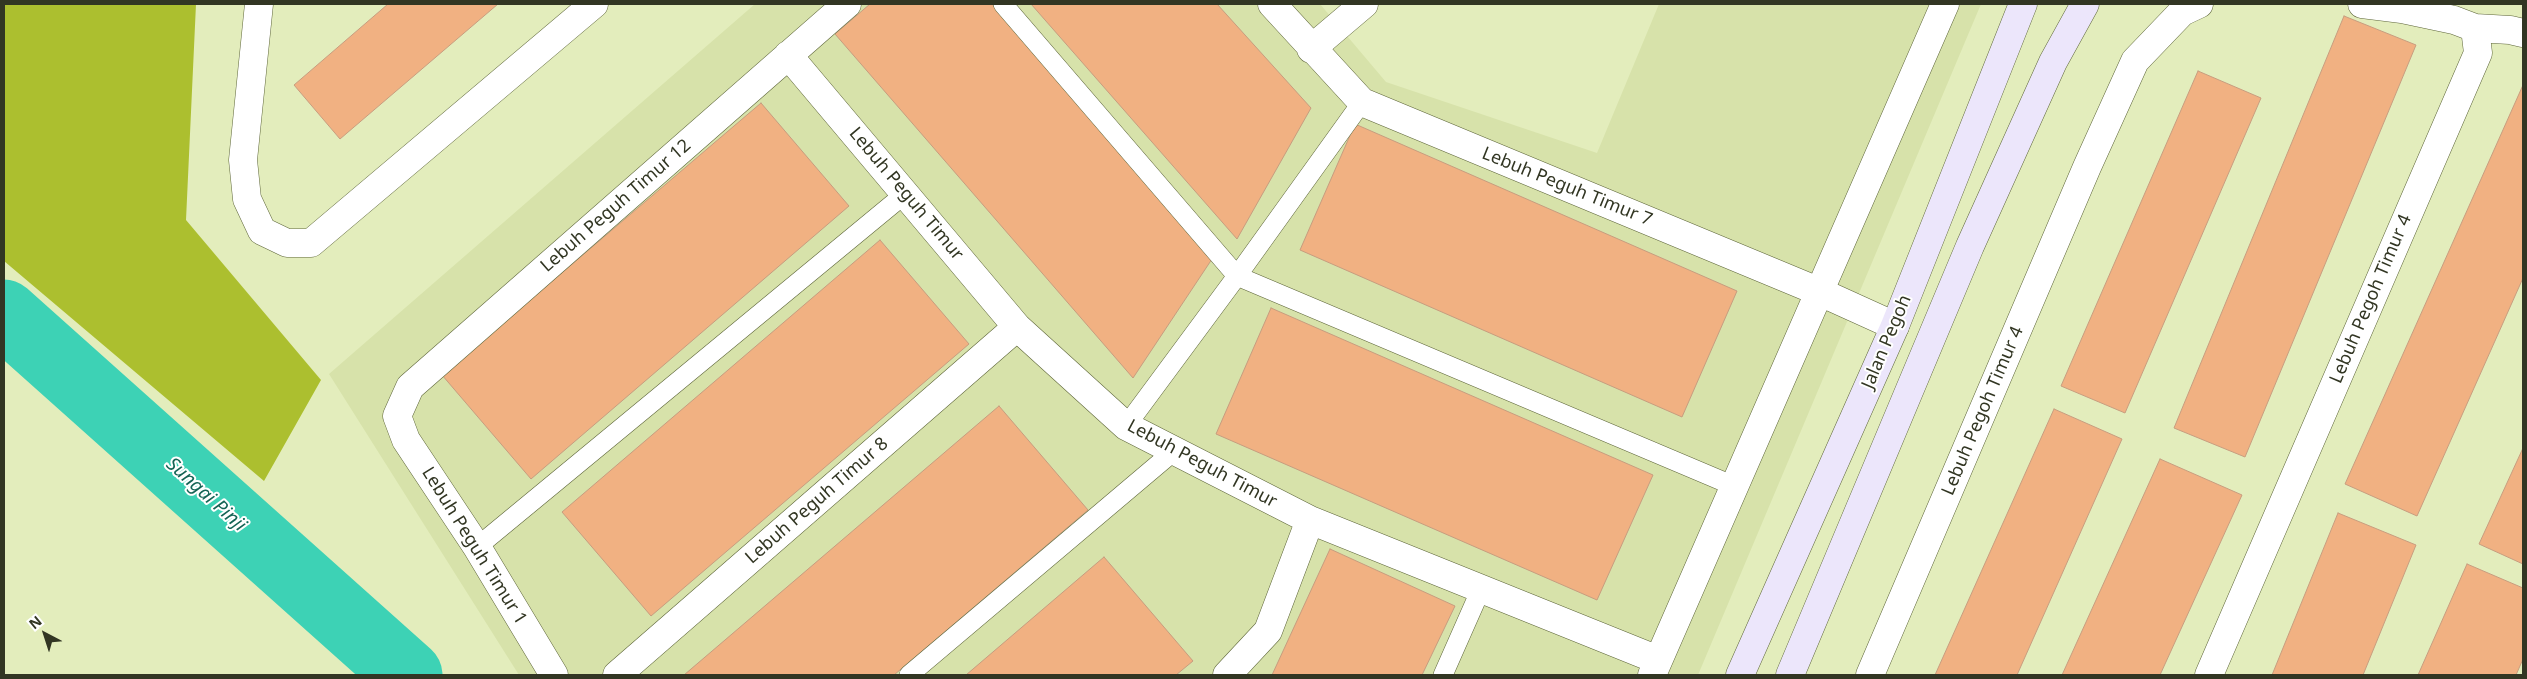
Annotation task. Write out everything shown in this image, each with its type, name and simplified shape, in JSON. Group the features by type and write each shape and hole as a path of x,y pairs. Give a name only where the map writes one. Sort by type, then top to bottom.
{"street":[{"path":"258,4 243,160 247,198 262,231 287,243 311,243 594,4"},
{"name":"Lebuh Peguh Timur 12","path":"397,416 410,387 847,4"},
{"name":"Lebuh Peguh Timur 7","path":"1272,4 1362,102 1820,292 1895,326"},
{"path":"1312,49 1364,4"},
{"path":"1655,668 1945,4"},
{"name":"Jalan Pegoh","path":"1740,675 1895,326 2023,4"},
{"path":"1790,675 1970,246 2053,62 2085,4"},
{"name":"Lebuh Pegoh Timur 4","path":"1870,675 2087,167 2135,61 2182,12 2199,4"},
{"path":"2362,4 2402,9 2454,20 2475,28 2510,30 2523,33"},
{"name":"Lebuh Pegoh Timur 4","path":"2209,675 2478,53 2475,28"},
{"name":"Lebuh Peguh Timur","path":"788,56 906,193 1016,327 1126,426 1310,520 1481,589 1655,668"},
{"path":"1898,418 1895,326 1939,285 1970,246"},
{"name":"Lebuh Peguh Timur 8","path":"617,675 1016,327"},
{"name":"Lebuh Peguh Timur 1","path":"397,416 406,440 477,547 554,675"},
{"path":"1227,675 1268,631 1310,520"}],"lane":[{"path":"1003,4 1238,276 1734,486"},
{"path":"1126,426 1238,276 1362,102"},
{"path":"477,547 906,193"},
{"path":"909,675 1174,451"},
{"path":"1443,675 1481,589"}],"shaded area":[{"path":"755,4 1320,4 1386,82 1597,153 1659,4 1981,4 1698,675 519,675 329,374"}],"green space":[{"path":"4,4 196,4 186,220 321,380 264,481 4,261"}],"building":[{"path":"388,4 498,4 340,139 294,85"},
{"path":"870,4 992,4 1214,256 1133,378 835,34"},
{"path":"1031,4 1217,4 1311,108 1237,239"},
{"path":"2344,16 2416,45 2245,457 2174,428"},
{"path":"2198,71 2261,98 2125,413 2061,386"},
{"path":"2523,85 2523,278 2417,516 2345,484"},
{"path":"761,103 849,206 531,479 442,375"},
{"path":"1355,124 1737,291 1682,417 1300,250"},
{"path":"880,240 969,344 651,616 562,512"},
{"path":"1271,308 1653,475 1597,600 1216,434"},
{"path":"999,406 1088,510 894,675 684,675"},
{"path":"2054,409 2122,439 2017,675 1935,675"},
{"path":"2523,448 2523,564 2479,544"},
{"path":"2160,459 2242,495 2160,675 2062,675"},
{"path":"2338,513 2416,545 2363,675 2272,675"},
{"path":"1330,549 1455,606 1422,675 1272,675"},
{"path":"1104,557 1193,661 1176,675 966,675"},
{"path":"2467,564 2523,588 2523,659 2516,675 2418,675"}],"waterway":[{"name":"Sungai Pinji","path":"4,314 408,675"}]}
